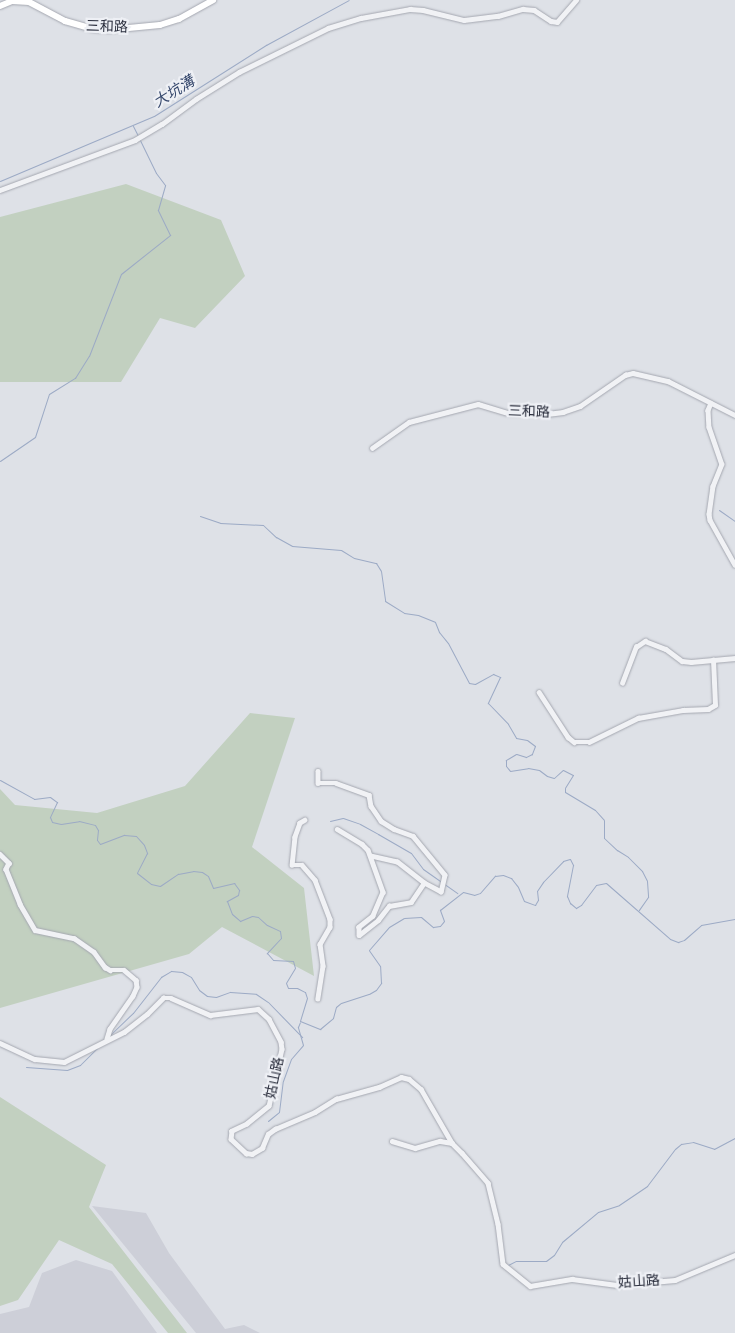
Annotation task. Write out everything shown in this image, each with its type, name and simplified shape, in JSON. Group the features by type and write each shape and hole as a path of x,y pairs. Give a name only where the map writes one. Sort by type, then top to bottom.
{"main road":[{"name":"三和路","path":"0,6 12,1 29,2 65,21 94,29 108,30 160,25 179,19 213,0"}],"street":[{"path":"0,190 135,140 239,72 328,28 361,18 410,10 424,10 464,20 498,16 523,9 534,10 551,21 557,22 576,0"},
{"name":"三和路","path":"372,448 410,422 478,404 508,414 563,412 580,406 625,375 633,373 668,381 735,415"},
{"path":"711,402 708,410 709,427 722,464 713,486 709,514 710,520 735,565"},
{"path":"622,683 636,648 642,642 657,645 682,661 735,658"},
{"path":"539,692 568,737 574,742 590,742 638,718 684,710 708,709 715,705 714,660"},
{"path":"318,771 318,783 336,784 369,795 371,806 381,821 394,829 413,836 445,874 441,892 424,883 397,862 371,856"},
{"path":"305,820 300,823 295,836 292,865 302,865 314,880 330,919 330,927 320,944 323,966 318,999"},
{"path":"337,829 362,844 371,856 383,892 373,916 360,927 359,934 378,920 389,906 411,902 424,883"},
{"path":"0,854 9,863 6,869 20,904 35,930 74,938 94,952 105,967 110,970 124,970 136,980 137,987 110,1030 107,1039 96,1048 64,1062 35,1059 0,1043"},
{"name":"姑山路","path":"107,1039 124,1032 147,1014 163,998 171,998 210,1015 258,1009 269,1019 281,1042 282,1049 269,1106 247,1124 232,1131 231,1139 246,1153 252,1154 262,1148 268,1134 275,1129 315,1112 336,1099 379,1087 401,1077 410,1079 421,1089 452,1143 488,1183 498,1224 503,1264 530,1286 572,1279 617,1285 674,1280 735,1254"},
{"path":"392,1141 415,1148 440,1141 452,1143"}],"shaded area":[{"path":"92,1206 146,1213 169,1253 225,1329 244,1325 260,1333 196,1333"},
{"path":"76,1260 112,1271 157,1333 0,1333 0,1314 29,1307 42,1273"}],"green space":[{"path":"126,184 221,220 245,276 195,328 160,318 121,382 0,382 0,217"},
{"path":"250,713 295,718 252,847 304,888 314,976 222,927 189,954 0,1008 0,789 15,805 97,813 185,786"},
{"path":"0,1097 106,1165 89,1207 187,1333 168,1333 112,1264 59,1240 18,1300 0,1306"}],"waterway":[{"name":"大坑溝","path":"0,181 154,116 266,45 349,0"},
{"path":"133,126 138,136"},
{"path":"0,461 35,437 49,394 75,378 89,356 121,274 170,235 158,210 165,185 156,173 140,140"},
{"path":"719,510 735,521"},
{"path":"200,516 220,523 263,525 276,537 292,546 341,550 354,558 376,563 381,571 385,601 404,613 418,615 435,622 469,683 475,684 493,674 500,677 488,703 508,724 516,738 527,740 535,746 532,754 526,757 516,754 506,760 506,766 510,771 528,768 539,770 547,776 554,778 563,770 573,775 565,788 565,792 595,810 604,820 604,838 628,857 642,871 647,881 648,897 639,910"},
{"path":"0,780 34,799 50,797 57,802 50,817 52,822 61,824 79,821 95,825 98,830 97,840 100,844 124,835 136,836 144,845 147,853 137,873 151,884 160,886 178,874 193,871 202,872 208,876 213,888 234,883 239,890 238,895 227,901 232,914 240,921 252,916 258,917 267,925 280,931 281,938 267,953 273,960 293,961 295,968 286,983 288,988 297,988 305,992 307,998 300,1021 320,1029 333,1018 336,1007 341,1003 369,994 376,990 381,983 380,966 369,950 389,927 404,918 421,917 433,927 440,926 444,921 440,910 463,892 474,895 480,893 495,876 503,875 511,878 518,887 524,901 535,905 538,900 537,891 543,882 563,861 570,859 573,865 567,896 570,903 576,908 581,905 596,885 606,883 670,939 678,942 684,940 701,925 735,919"},
{"path":"330,821 343,818 360,824 378,834 411,853 423,869 457,893"},
{"path":"110,1035 133,1013 161,977 171,971 182,972 191,977 199,990 207,996 216,997 230,992 256,994 268,1002 302,1037"},
{"path":"268,1121 279,1112 283,1081 291,1059 303,1045 298,1027 300,1022"},
{"path":"26,1067 67,1070 80,1065 97,1048"},
{"path":"508,1265 516,1261 546,1261 554,1255 562,1242 598,1212 619,1205 647,1186 675,1149 681,1144 693,1142 714,1149 735,1138"}]}
